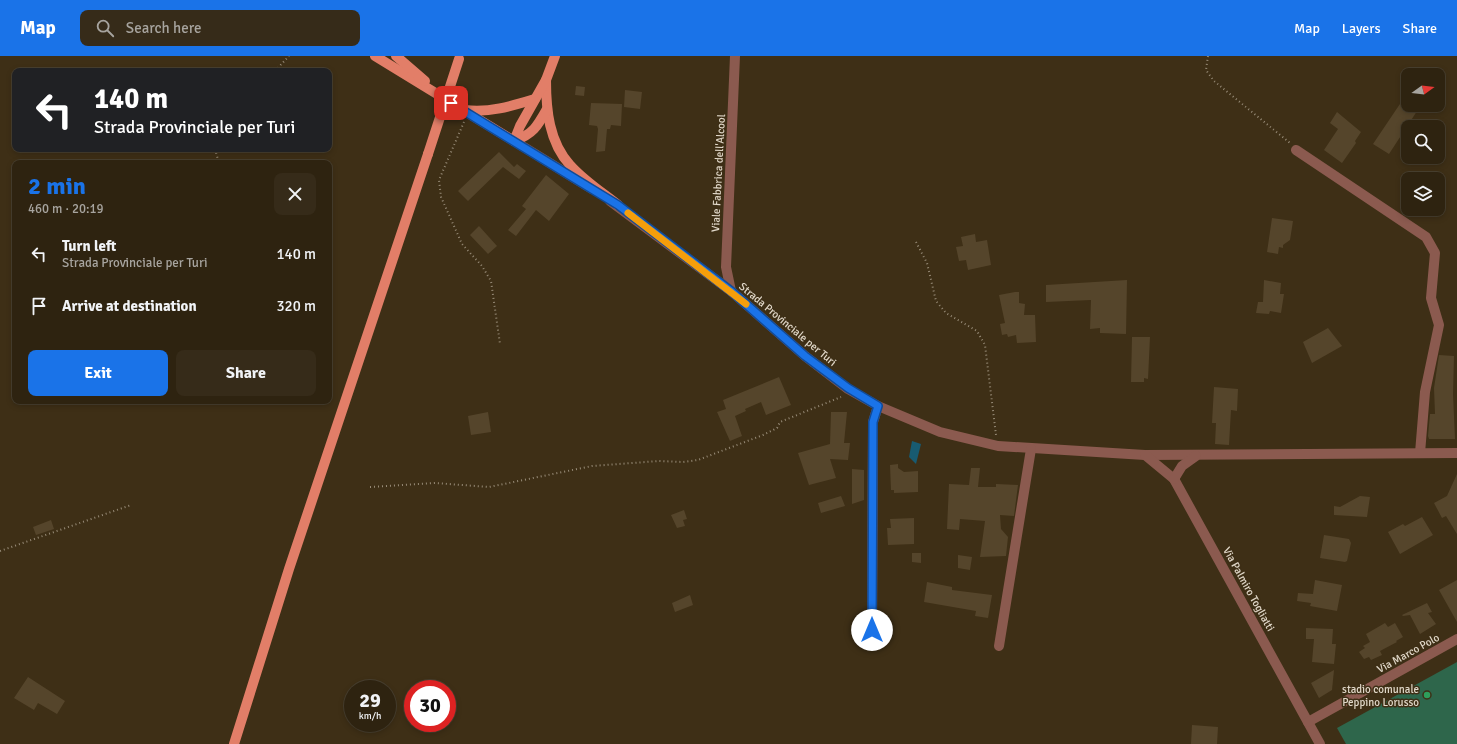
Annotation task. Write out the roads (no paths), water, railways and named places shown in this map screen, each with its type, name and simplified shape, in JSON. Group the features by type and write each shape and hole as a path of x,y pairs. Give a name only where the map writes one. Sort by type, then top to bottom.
{"main road":[{"name":"Strada Provinciale per Turi","path":"375,56 514,142"},
{"path":"396,56 451,103"},
{"path":"514,142 520,126 546,80 555,56"},
{"path":"234,744 289,569 460,58"},
{"path":"546,80 547,109 556,143 570,165 618,205"},
{"path":"465,111 483,112 510,107 535,98"},
{"path":"514,142 526,137 534,131 547,109"}],"street":[{"name":"Viale Fabbrica dell'Alcool","path":"731,291 726,267 735,56"},
{"name":"Strada Provinciale per Turi","path":"514,142 618,205 731,291 805,356 848,388 878,406 940,432 998,446 1145,455 1196,456 1457,453"},
{"path":"1296,150 1426,237 1435,253 1431,298 1439,325 1425,392 1420,453"},
{"path":"872,630 873,422 878,406"},
{"path":"999,646 1031,449"},
{"name":"Via Palmiro Togliatti","path":"1145,455 1174,479 1320,744"},
{"path":"1174,479 1182,466 1196,456"},
{"name":"Via Marco Polo","path":"1308,722 1457,640"}],"water":[{"path":"912,441 921,444 916,464 909,457"}],"place":[{"name":"stadio comunale Peppino Lorusso","path":"1427,695"}]}
